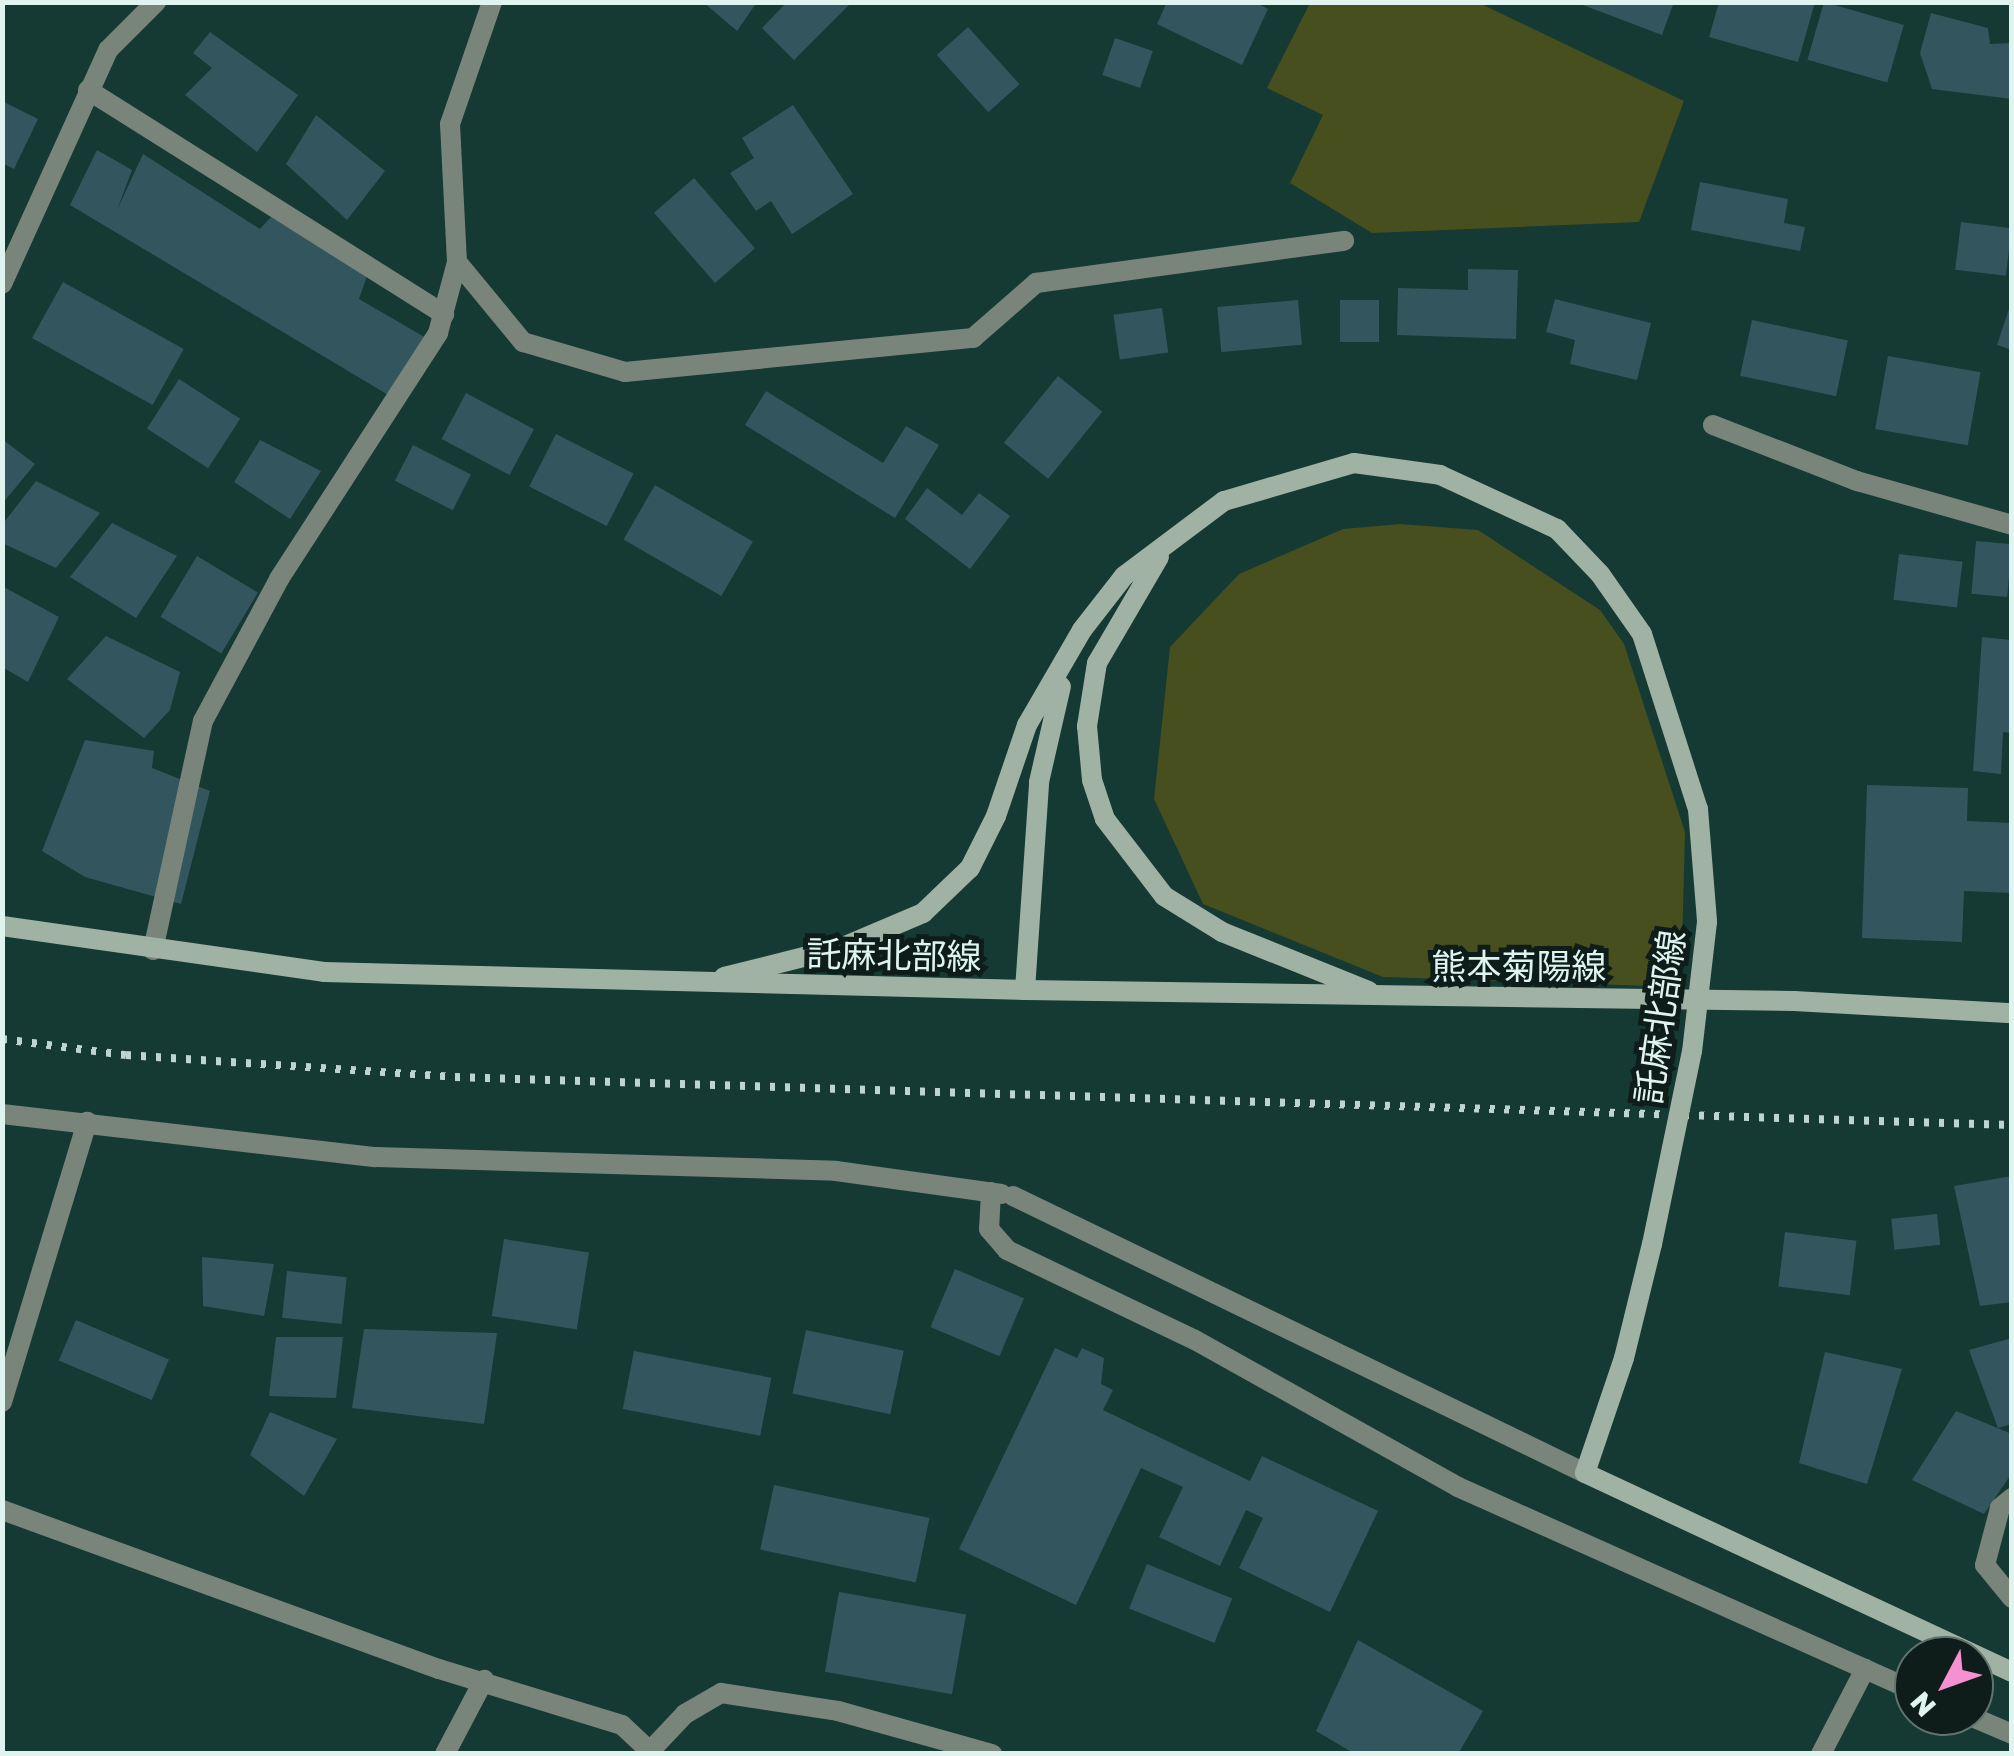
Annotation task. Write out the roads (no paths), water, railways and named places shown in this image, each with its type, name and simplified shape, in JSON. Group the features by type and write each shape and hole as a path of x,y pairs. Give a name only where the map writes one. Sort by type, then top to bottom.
{"main road":[{"name":"託麻北部線","path":"693,984 843,947 922,913 970,868 996,816 1027,725 1082,630 1124,576 1182,528 1224,501 1301,473 1354,463 1440,475 1557,529 1600,574 1642,634 1698,810 1707,922 1692,1051 1652,1244 1624,1358 1585,1473"},
{"name":"託麻北部線","path":"1182,528 1140,582 1097,662 1087,726 1092,780 1105,819 1164,896 1222,932 1385,997"},
{"name":"託麻北部線","path":"2,926 324,972 1025,990 1038,782 1054,706 1082,630"},
{"name":"熊本菊陽線","path":"1025,990 1794,1000 2012,1013"},
{"path":"1585,1473 2012,1672"}],"street":[{"path":"2,284 108,50 156,2"},
{"path":"153,950 203,721 280,579 433,342 444,314 457,262 450,124 492,2"},
{"path":"88,90 444,314"},
{"path":"457,262 523,342 624,372 972,338 1036,283 1344,241"},
{"path":"1713,425 1856,481 2012,526"},
{"path":"2,1114 376,1157 836,1171 1013,1196 1585,1473"},
{"path":"2,1402 87,1122"},
{"path":"990,1192 989,1229 1007,1250 1195,1340 1458,1488 1894,1682"},
{"path":"2012,1498 2000,1508 1985,1566 2012,1598"},
{"path":"2,1510 422,1663 622,1725 652,1752 685,1714 720,1693 838,1711 992,1754"},
{"path":"1822,1754 1865,1669"},
{"path":"445,1754 484,1680"}],"railway":[{"path":"2,1039 126,1055 455,1077 2012,1125"}]}
